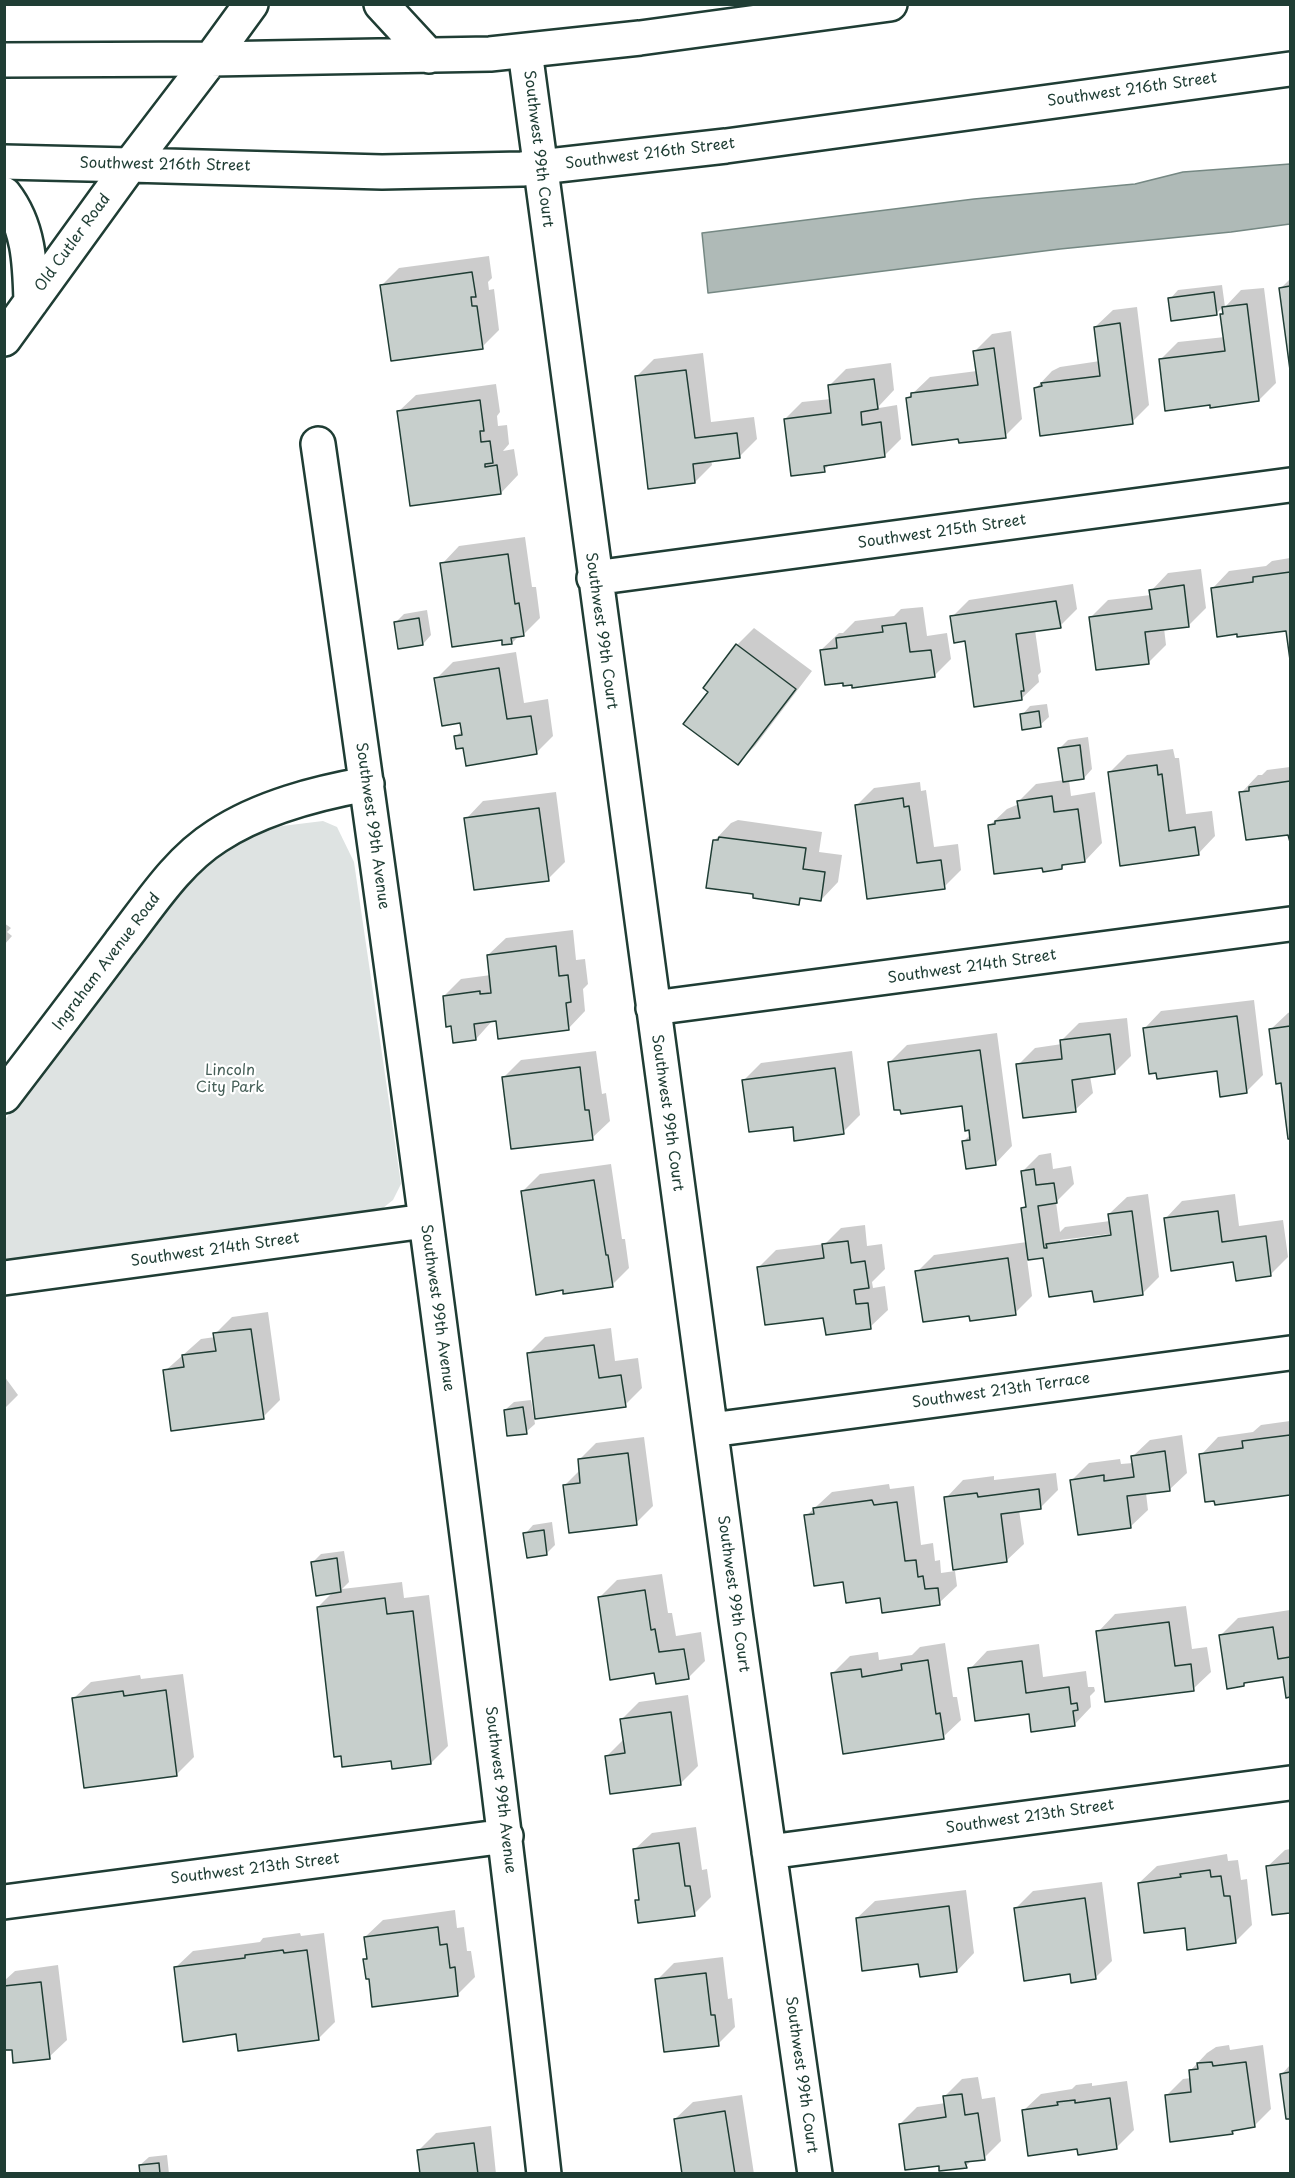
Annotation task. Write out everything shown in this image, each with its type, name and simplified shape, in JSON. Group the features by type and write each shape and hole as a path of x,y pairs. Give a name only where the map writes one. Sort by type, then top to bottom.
{"street":[{"name":"Old Cutler Road","path":"4,339 130,165 251,4"},
{"path":"381,4 429,56"},
{"path":"4,60 429,56 525,51 891,4"},
{"name":"Southwest 99th Court","path":"525,51 594,578 815,2174"},
{"name":"Southwest 216th Street","path":"4,162 401,172 487,171 715,147 1290,69"},
{"path":"4,194 14,206 23,228 30,266 32,302"},
{"name":"Southwest 99th Avenue","path":"318,444 367,784 506,1836 544,2174"},
{"name":"Southwest 215th Street","path":"594,578 1290,485"},
{"name":"Ingraham Avenue Road","path":"4,1096 172,877 193,854 217,835 247,820 329,791 367,784"},
{"name":"Southwest 214th Street","path":"653,1008 1290,924"},
{"name":"Southwest 214th Street","path":"4,1278 425,1221"},
{"name":"Southwest 213th Terrace","path":"711,1430 1290,1353"},
{"name":"Southwest 213th Street","path":"769,1852 1290,1783"},
{"name":"Southwest 213th Street","path":"4,1902 506,1836"}],"green space":[{"name":"Lincoln City Park","path":"323,821 337,827 354,862 401,1184 393,1200 378,1212 5,1268 4,1121 205,862 242,838 282,826"}],"shaded area":[{"path":"1290,164 1290,224 1060,249 708,293 702,233 974,199 1135,184 1183,172"}],"building":[{"path":"472,272 476,297 471,297 472,306 477,306 483,349 391,361 380,285"},
{"path":"1290,286 1290,370 1279,288"},
{"path":"1214,292 1217,315 1171,321 1168,298"},
{"path":"1247,304 1259,401 1165,411 1159,359 1225,351 1220,314 1223,314 1222,307"},
{"path":"1120,323 1133,424 1040,436 1034,388 1042,386 1041,383 1100,376 1094,327"},
{"path":"994,348 1006,438 959,443 958,439 912,445 906,398 911,397 911,393 978,385 973,351"},
{"path":"686,370 695,438 737,433 740,458 693,464 695,483 648,489 635,376"},
{"path":"874,379 878,409 861,412 862,425 881,422 885,457 824,466 825,472 791,476 784,419 831,413 828,385"},
{"path":"480,400 484,431 480,431 481,442 490,441 493,463 485,464 485,467 497,465 501,494 410,506 397,411"},
{"path":"508,554 515,604 519,603 524,636 511,638 512,644 502,645 502,640 452,647 440,563"},
{"path":"1290,572 1290,660 1286,631 1217,637 1211,588 1253,582 1253,577"},
{"path":"1184,585 1189,627 1145,632 1149,664 1096,670 1089,617 1152,609 1149,590"},
{"path":"1056,601 1061,628 1016,634 1024,691 1021,691 1022,700 974,707 965,641 954,643 950,616"},
{"path":"419,618 423,645 398,649 394,622"},
{"path":"906,623 910,652 931,650 935,677 852,688 852,685 843,686 843,683 825,685 820,650 837,648 836,638 883,632 882,626"},
{"path":"736,644 796,689 738,765 683,724 708,692 703,688"},
{"path":"499,668 507,719 531,716 537,754 466,766 463,748 456,749 454,736 462,735 460,723 442,726 434,678"},
{"path":"1039,711 1041,727 1022,730 1020,714"},
{"path":"1080,745 1084,779 1063,782 1058,748"},
{"path":"1157,765 1158,775 1162,774 1169,831 1195,827 1199,855 1120,866 1108,772"},
{"path":"1290,781 1290,842 1288,835 1246,840 1239,792 1249,791 1249,787"},
{"path":"1052,796 1054,812 1078,809 1085,862 1062,865 1062,869 1043,872 1042,868 994,874 988,825 995,824 995,821 1020,818 1017,801"},
{"path":"903,798 904,807 909,806 917,863 941,860 945,889 867,899 855,805"},
{"path":"539,808 549,881 474,890 464,818"},
{"path":"719,837 806,848 803,869 825,872 821,901 800,898 799,905 753,898 753,894 706,888 713,840 718,840"},
{"path":"556,946 559,976 568,975 571,1002 566,1003 569,1030 498,1039 496,1021 474,1024 476,1040 453,1043 451,1026 446,1027 443,996 480,991 480,994 491,993 487,955"},
{"path":"1237,1016 1247,1093 1220,1097 1217,1071 1157,1079 1156,1073 1149,1074 1143,1028"},
{"path":"1290,1026 1290,1139 1288,1139 1281,1083 1276,1084 1269,1029"},
{"path":"1110,1034 1115,1074 1072,1080 1076,1112 1023,1118 1016,1064 1062,1059 1060,1040"},
{"path":"980,1050 996,1165 966,1169 962,1141 970,1140 969,1130 965,1131 962,1106 901,1114 900,1110 894,1110 888,1062"},
{"path":"580,1067 585,1110 589,1110 593,1140 511,1149 502,1077"},
{"path":"835,1068 844,1134 794,1141 793,1127 749,1132 742,1080"},
{"path":"1034,1169 1036,1185 1054,1183 1057,1203 1038,1206 1044,1248 1047,1248 1046,1244 1111,1235 1108,1214 1132,1211 1143,1295 1094,1302 1092,1291 1049,1297 1043,1258 1028,1260 1021,1208 1026,1207 1021,1171"},
{"path":"594,1180 613,1287 563,1294 563,1290 536,1295 521,1191"},
{"path":"1218,1211 1222,1242 1266,1236 1271,1276 1236,1281 1233,1262 1171,1271 1164,1218"},
{"path":"848,1241 851,1263 865,1261 869,1288 854,1290 856,1304 868,1303 871,1329 826,1335 823,1318 765,1325 757,1267 824,1258 822,1244"},
{"path":"1008,1258 1016,1315 970,1321 969,1316 923,1322 915,1271"},
{"path":"251,1329 264,1419 171,1431 163,1370 184,1367 182,1355 216,1351 213,1333"},
{"path":"594,1345 599,1378 621,1375 626,1407 535,1419 527,1353"},
{"path":"523,1407 527,1434 507,1436 504,1410"},
{"path":"1290,1435 1290,1495 1215,1505 1214,1501 1205,1502 1199,1454 1243,1448 1242,1441"},
{"path":"1165,1451 1170,1491 1127,1496 1131,1528 1078,1535 1070,1480 1104,1475 1104,1481 1134,1477 1131,1456"},
{"path":"628,1453 637,1525 569,1533 563,1485 580,1483 578,1459"},
{"path":"1039,1489 1041,1509 1001,1514 1007,1562 953,1570 944,1497 977,1493 978,1497"},
{"path":"872,1500 874,1505 897,1502 905,1561 916,1560 918,1577 923,1576 925,1589 938,1588 940,1605 882,1613 880,1598 846,1603 843,1582 814,1586 804,1515 814,1514 813,1508"},
{"path":"544,1530 547,1555 527,1558 523,1533"},
{"path":"337,1558 341,1592 316,1596 311,1562"},
{"path":"645,1590 651,1630 655,1629 659,1652 684,1649 689,1679 656,1684 654,1673 610,1680 598,1597"},
{"path":"385,1598 387,1614 413,1611 431,1764 392,1769 391,1761 342,1767 341,1756 334,1757 317,1607"},
{"path":"1169,1622 1175,1666 1191,1664 1194,1691 1105,1702 1096,1631"},
{"path":"1273,1627 1278,1659 1290,1657 1290,1697 1286,1698 1283,1677 1244,1683 1244,1686 1227,1689 1219,1635"},
{"path":"928,1660 936,1714 940,1713 944,1739 843,1754 831,1673 861,1669 862,1677 902,1670 901,1664"},
{"path":"1022,1661 1026,1693 1069,1687 1071,1704 1077,1703 1078,1710 1073,1711 1075,1726 1031,1732 1029,1714 975,1721 968,1668"},
{"path":"166,1690 177,1776 84,1788 72,1698 123,1691 124,1696"},
{"path":"671,1712 681,1785 610,1794 605,1756 625,1753 620,1719"},
{"path":"679,1843 685,1886 690,1886 695,1916 638,1923 635,1900 639,1900 633,1849"},
{"path":"1290,1863 1290,1913 1272,1915 1266,1866"},
{"path":"1210,1870 1211,1877 1221,1876 1224,1896 1230,1896 1236,1943 1187,1950 1185,1928 1144,1933 1138,1883"},
{"path":"1085,1898 1096,1979 1071,1983 1070,1974 1024,1981 1014,1908"},
{"path":"949,1906 957,1972 920,1977 918,1964 862,1971 856,1918"},
{"path":"438,1927 440,1945 447,1944 450,1968 455,1967 458,1996 372,2007 369,1979 366,1979 363,1959 367,1959 364,1937"},
{"path":"283,1950 284,1953 307,1950 319,2040 238,2051 236,2034 183,2042 174,1967 245,1958 245,1955"},
{"path":"706,1973 711,2015 715,2015 719,2046 664,2052 655,1979"},
{"path":"41,1982 50,2059 13,2063 12,2050 4,2050 4,1986"},
{"path":"1212,2062 1213,2066 1246,2062 1255,2127 1232,2131 1233,2134 1170,2142 1165,2095 1191,2092 1189,2070 1198,2069 1197,2063"},
{"path":"1290,2072 1290,2119 1286,2119 1280,2074"},
{"path":"962,2094 965,2115 978,2113 985,2160 965,2162 967,2168 939,2171 939,2166 905,2170 899,2124 946,2117 943,2096"},
{"path":"1110,2098 1117,2149 1078,2155 1077,2149 1028,2156 1022,2110 1058,2105 1057,2102 1075,2100 1075,2103"},
{"path":"725,2111 735,2174 682,2174 674,2119"},
{"path":"474,2143 478,2174 420,2174 417,2150"},
{"path":"159,2163 160,2174 140,2174 139,2165"}]}
